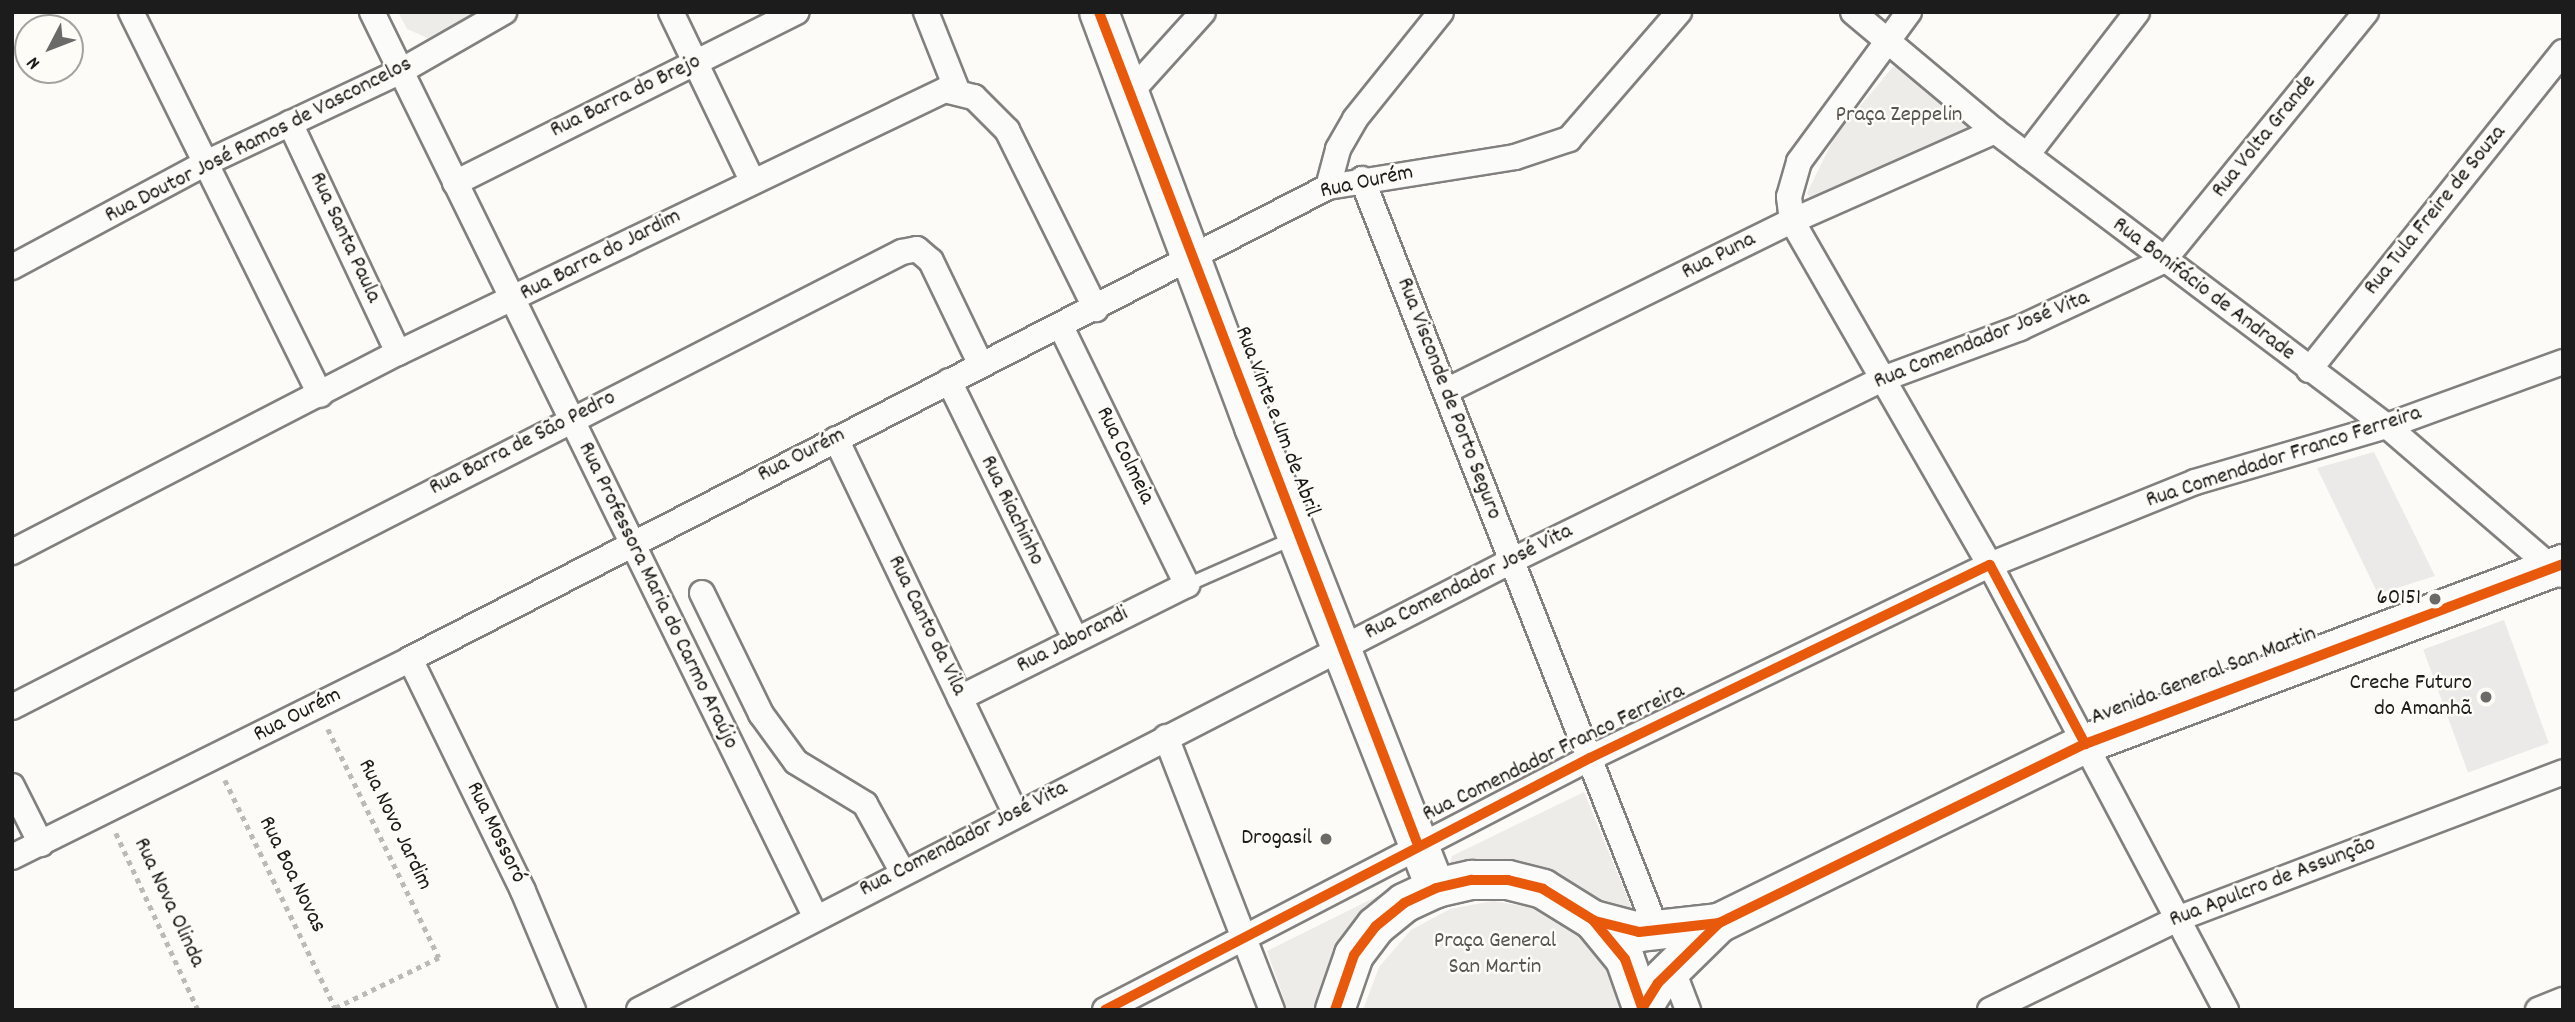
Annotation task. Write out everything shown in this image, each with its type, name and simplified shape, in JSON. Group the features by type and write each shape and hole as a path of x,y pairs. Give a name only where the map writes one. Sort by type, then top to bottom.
{"main road":[{"name":"Rua Vinte e Um de Abril","path":"1099,12 1190,259 1436,888"},
{"name":"Avenida General San Martin","path":"1643,1008 1672,968 1719,923 2085,744 2560,570"},
{"path":"1335,1010 1354,955 1376,926 1404,903 1436,888 1472,880 1508,880 1543,889 1593,920 1625,959 1643,1008"},
{"name":"Avenida General San Martin","path":"1593,920 1622,931 1657,931 1719,923"}],"street":[{"path":"131,12 208,162 320,395"},
{"name":"Rua Professora Maria do Carmo Araújo","path":"372,12 571,419 629,544 815,916"},
{"name":"Rua Doutor José Ramos de Vasconcelos","path":"12,267 208,162 401,71 504,12"},
{"path":"671,12 752,180"},
{"name":"Rua Barra do Brejo","path":"456,183 797,12"},
{"path":"926,12 957,90 987,107 1007,130 1096,309"},
{"path":"1129,94 1203,12"},
{"path":"1328,187 1338,149 1355,119 1441,12"},
{"name":"Rua Ourém","path":"12,857 41,845 410,659 629,544 1096,309 1190,259 1244,226 1328,187 1362,179 1545,150 1569,139 1679,12"},
{"name":"Rua Bonifácio de Andrade","path":"1853,12 1995,131 2386,426 2560,570"},
{"path":"1909,12 1799,162 1789,197 1792,220 1990,565 2226,1010"},
{"path":"2027,155 2137,12"},
{"name":"Rua Volta Grande","path":"2164,261 2366,12"},
{"name":"Rua Tula Freire de Souza","path":"2309,370 2563,52"},
{"name":"Rua Barra do Jardim","path":"12,552 398,354 513,300 752,180 928,96 957,90"},
{"name":"Rua Santa Paula","path":"290,123 398,354"},
{"name":"Rua Puna","path":"1446,391 1792,220 1995,131"},
{"name":"Rua Visconde de Porto Seguro","path":"1362,179 1657,931"},
{"name":"Rua Barra de São Pedro","path":"12,708 571,419 911,249 931,261 981,365"},
{"name":"Rua Comendador José Vita","path":"639,1010 902,871 1511,561 1885,378 2033,322 2164,261"},
{"name":"Rua Colmeia","path":"1060,327 1187,585"},
{"name":"Rua Comendador Franco Ferreira","path":"1105,1010 1418,845 1590,758 1990,565 2195,482 2386,426 2560,360"},
{"name":"Rua Riachinho","path":"949,381 1076,640"},
{"name":"Rua Canto da Vila","path":"836,439 1015,813"},
{"name":"Rua Jaborandi","path":"960,698 1187,585"},
{"path":"702,593 761,714 796,762 865,804 902,871"},
{"name":"Rua Mossoró","path":"410,659 523,891 573,1010"},
{"path":"1166,737 1272,1010"},
{"name":"Rua Apulcro de Assunção","path":"1990,1010 2177,919 2563,772"},
{"path":"12,786 41,845"},
{"path":"1672,968 1688,1010"},
{"path":"2538,1010 2563,1000"}],"lane":[{"path":"1187,585 1298,537"}],"shaded area":[{"path":"2374,452 2435,576 2378,594 2317,468"},
{"name":"Creche Futuro do Amanhã","path":"2504,620 2549,743 2468,773 2423,649"}],"green space":[{"path":"398,12 476,12 428,38 407,29"},
{"name":"Praça Zeppelin","path":"1893,67 1901,67 1970,128 1810,198 1807,193 1835,136"},
{"path":"1584,792 1633,911 1614,911 1580,886 1552,874 1450,863 1452,856"},
{"path":"1402,884 1324,1010 1288,1010 1267,951"},
{"name":"Praça General San Martin","path":"1493,901 1541,909 1581,932 1610,966 1626,1010 1363,1010 1379,967 1411,930 1450,909"}],"cycle path":[{"path":"1099,12 1418,845"},
{"path":"1643,1007 1658,983 1719,923 2085,744 2563,564"},
{"path":"1105,1010 1590,758 1990,565 2085,744"},
{"path":"1335,1010 1354,955 1376,926 1404,903 1436,888 1472,880 1508,880 1543,889 1593,920 1625,959 1643,1010"},
{"path":"1595,921 1639,932 1719,923"}],"place":[{"name":"60151","path":"2435,599"},
{"name":"Creche Futuro do Amanhã","path":"2486,697"},
{"name":"Drogasil","path":"1326,839"}]}
